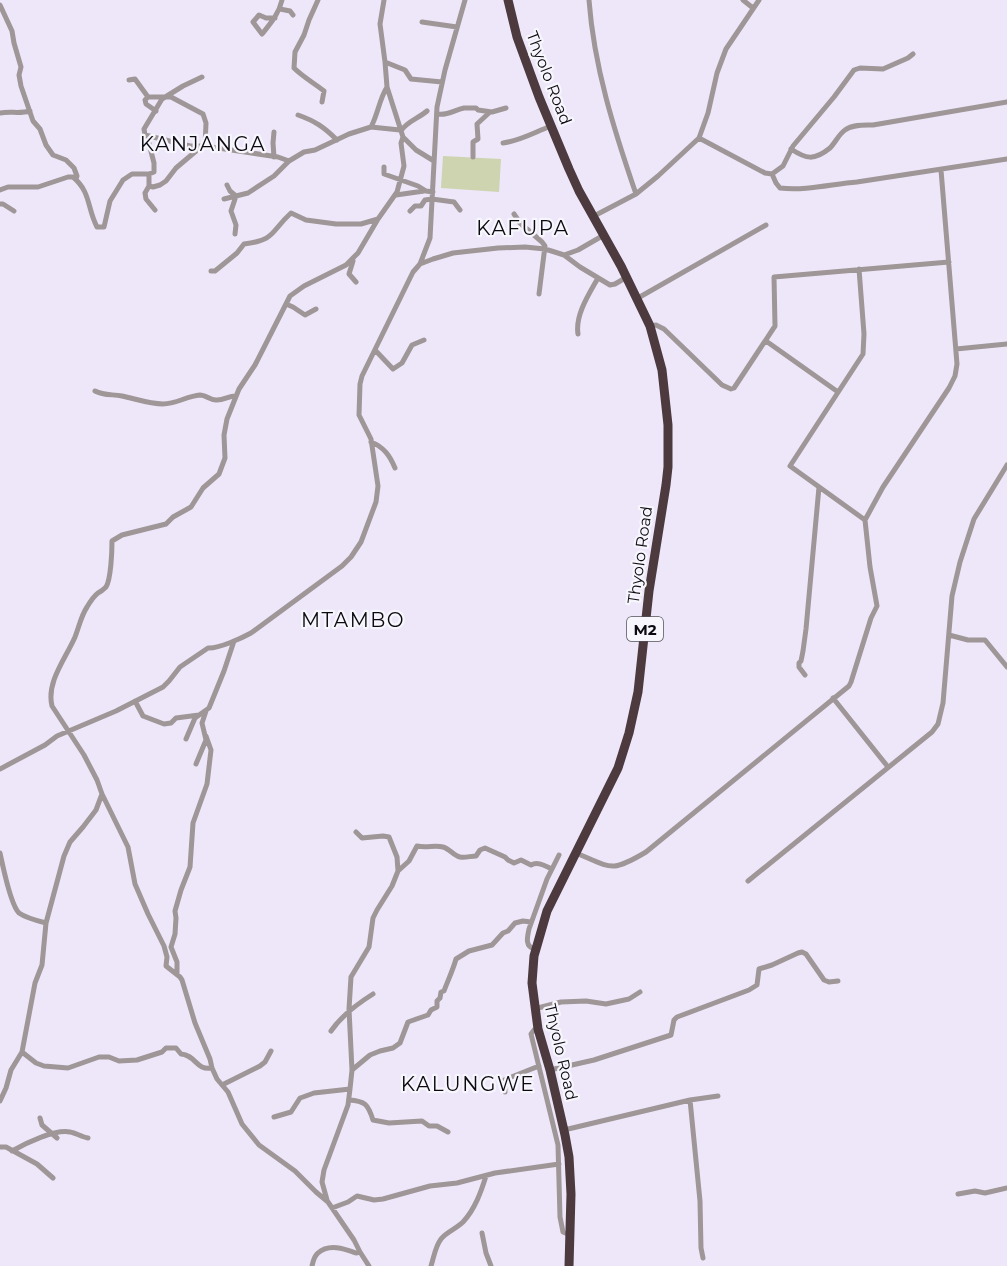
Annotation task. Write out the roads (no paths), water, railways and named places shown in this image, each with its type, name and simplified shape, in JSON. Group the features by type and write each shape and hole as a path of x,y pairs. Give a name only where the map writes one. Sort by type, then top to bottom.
{"highway":[{"name":"Thyolo Road","path":"508,0 517,37 568,169 638,298 650,326 657,349 669,425 668,467 651,580 638,692 624,752 606,794 547,911 535,949 532,983 534,1009 569,1158 571,1194 569,1266"}],"street":[{"path":"275,18 282,0"},
{"path":"318,0 295,52 294,68 304,78 324,91 322,102"},
{"path":"384,0 380,24 387,87 400,130 403,137 416,150 434,161"},
{"path":"0,769 69,731 116,711 163,687 180,667 208,648 214,649 251,633 331,575 357,550 370,521 378,494 371,442 359,414 362,376 413,272 420,264 430,238 437,114 442,82 465,0"},
{"path":"589,0 605,98 636,194"},
{"path":"743,0 753,8"},
{"path":"594,216 636,194 699,138 708,113 722,57 759,0"},
{"path":"0,5 12,31 21,67 19,75 21,86 33,121 40,129 46,146 52,154 66,160 74,168 76,179"},
{"path":"280,9 290,11 293,15"},
{"path":"422,22 457,27"},
{"path":"699,138 765,173 772,174 783,166 791,149 854,70 883,69 913,54"},
{"path":"385,62 405,70 411,79 442,82"},
{"path":"0,190 8,187 38,187 73,177 83,187 91,216 97,227 104,227 110,201 123,180 132,174 154,172 154,163 144,129 162,99 202,77"},
{"path":"129,80 135,79 148,97"},
{"path":"371,127 387,87"},
{"path":"148,97 175,98 203,114 206,123 203,146 176,168 166,181 153,187 149,186"},
{"path":"148,97 145,100 146,104 156,111"},
{"path":"791,149 805,158 830,147 846,129 853,126 873,125 1007,102"},
{"path":"437,114 452,114 465,108 490,112 506,108"},
{"path":"0,113 30,111"},
{"path":"400,130 427,111"},
{"path":"473,156 473,142 478,139 477,124 490,112"},
{"path":"298,115 315,121 337,140"},
{"path":"503,143 517,140 551,126"},
{"path":"224,199 248,193 304,152 315,150 371,127 400,130"},
{"path":"274,132 274,157"},
{"path":"147,136 190,146 203,146 289,161"},
{"path":"369,1266 328,1202 295,1171 259,1145 242,1124 228,1092 217,1079 195,1023 182,980 166,966 167,957 164,946 135,884 128,848 89,763 52,705 51,688 76,635 82,614 96,594 106,586 112,542 122,535 162,526 191,507 203,488 219,474 225,458 224,435 227,419 242,383 255,365 290,296 346,265 358,254 378,219 396,195 404,166 401,143 403,137"},
{"path":"772,174 780,188 818,188 1007,159"},
{"path":"384,167 384,174 454,202 460,210"},
{"path":"576,853 616,867 646,852 851,682 877,606 869,558 866,520 883,487 949,388 956,370 940,170"},
{"path":"149,174 149,186 145,193 146,199 154,210"},
{"path":"227,185 236,196"},
{"path":"396,195 426,191"},
{"path":"410,211 415,206 421,206 432,195"},
{"path":"235,234 236,225 231,211 236,196"},
{"path":"0,204 14,211"},
{"path":"211,272 237,253 244,244 261,242 275,232 291,213 306,220 336,224 361,224 378,219"},
{"path":"514,214 520,224 544,244 539,294"},
{"path":"638,298 766,225"},
{"path":"564,255 604,235"},
{"path":"420,264 467,251 513,247 545,249 564,255 612,285 627,277"},
{"path":"353,259 349,274 356,282"},
{"path":"650,326 664,329 722,385 731,389 734,388 766,341 776,322 774,277 949,262"},
{"path":"859,269 864,334 863,354 790,466 866,520"},
{"path":"578,334 584,305 598,278"},
{"path":"286,304 305,315 315,309"},
{"path":"375,350 393,369 402,363 412,345 424,339"},
{"path":"766,341 838,392"},
{"path":"956,349 1007,344"},
{"path":"95,391 108,396 162,404 200,395 216,400 235,396"},
{"path":"371,442 389,454 395,468"},
{"path":"748,881 932,732 938,724 943,703 952,596 956,578 974,519 1007,465"},
{"path":"805,675 799,663 806,629 819,488"},
{"path":"949,635 968,640 985,640 1007,667"},
{"path":"177,974 177,962 171,947 175,934 175,911 190,867 193,823 207,784 211,750 202,723 234,641"},
{"path":"833,698 888,767"},
{"path":"135,701 143,716 164,724 171,723 176,718 199,715"},
{"path":"186,739 191,725 199,715 206,711"},
{"path":"196,764 206,736"},
{"path":"0,1101 11,1070 22,1052 35,983 42,965 46,923 66,848 96,810 102,794"},
{"path":"328,1202 322,1182 324,1170 349,1100 352,1070 349,1012 351,977 369,947 375,915 398,871 397,856 389,837 362,838 357,832"},
{"path":"398,871 409,861 417,846 447,848 462,858 476,856 480,850 485,848 514,863 521,860 531,865 540,864 552,869"},
{"path":"0,853 3,871 15,908 22,915 46,923"},
{"path":"535,949 530,947 527,941 531,922 540,895 559,855"},
{"path":"352,1070 370,1056 400,1044 408,1022 428,1015 430,1010 437,1007 437,1001 452,975 456,959 469,951 492,945 515,923 531,922"},
{"path":"549,1070 594,1060 671,1035 674,1020 677,1017 749,990 757,985 759,969 798,953 806,954 824,980 838,981"},
{"path":"534,1009 561,1002 586,1001 606,1004 629,999 640,992"},
{"path":"331,1031 338,1020 374,994"},
{"path":"538,1029 531,1034 558,1145 562,1229 570,1235"},
{"path":"22,1052 44,1066 68,1068 99,1057 119,1061 133,1060 154,1055 166,1048 176,1048 181,1054 188,1054 202,1067 212,1068"},
{"path":"222,1085 260,1066 271,1051"},
{"path":"505,1092 504,1080 539,1066"},
{"path":"274,1117 291,1112 300,1098 308,1095 350,1089"},
{"path":"564,1130 690,1100 718,1096"},
{"path":"349,1100 361,1101 369,1108 373,1120 389,1123 422,1121 429,1126 437,1126 448,1132"},
{"path":"690,1100 703,1258"},
{"path":"40,1119 42,1125 57,1138"},
{"path":"12,1151 52,1133 71,1132 88,1138"},
{"path":"0,1148 6,1147 37,1164 53,1178"},
{"path":"332,1208 357,1196 374,1200 382,1199 430,1186 457,1183 529,1167 559,1164"},
{"path":"431,1266 440,1241 466,1219 480,1194 486,1176"},
{"path":"958,1194 975,1191 985,1193 1007,1188"},
{"path":"482,1233 491,1266"},
{"path":"312,1266 315,1256 327,1248 360,1252"}],"district":[{"name":"KANJANGA","path":"203,144"},
{"name":"KAFUPA","path":"523,228"},
{"name":"MTAMBO","path":"353,620"},
{"name":"KALUNGWE","path":"468,1084"}]}
